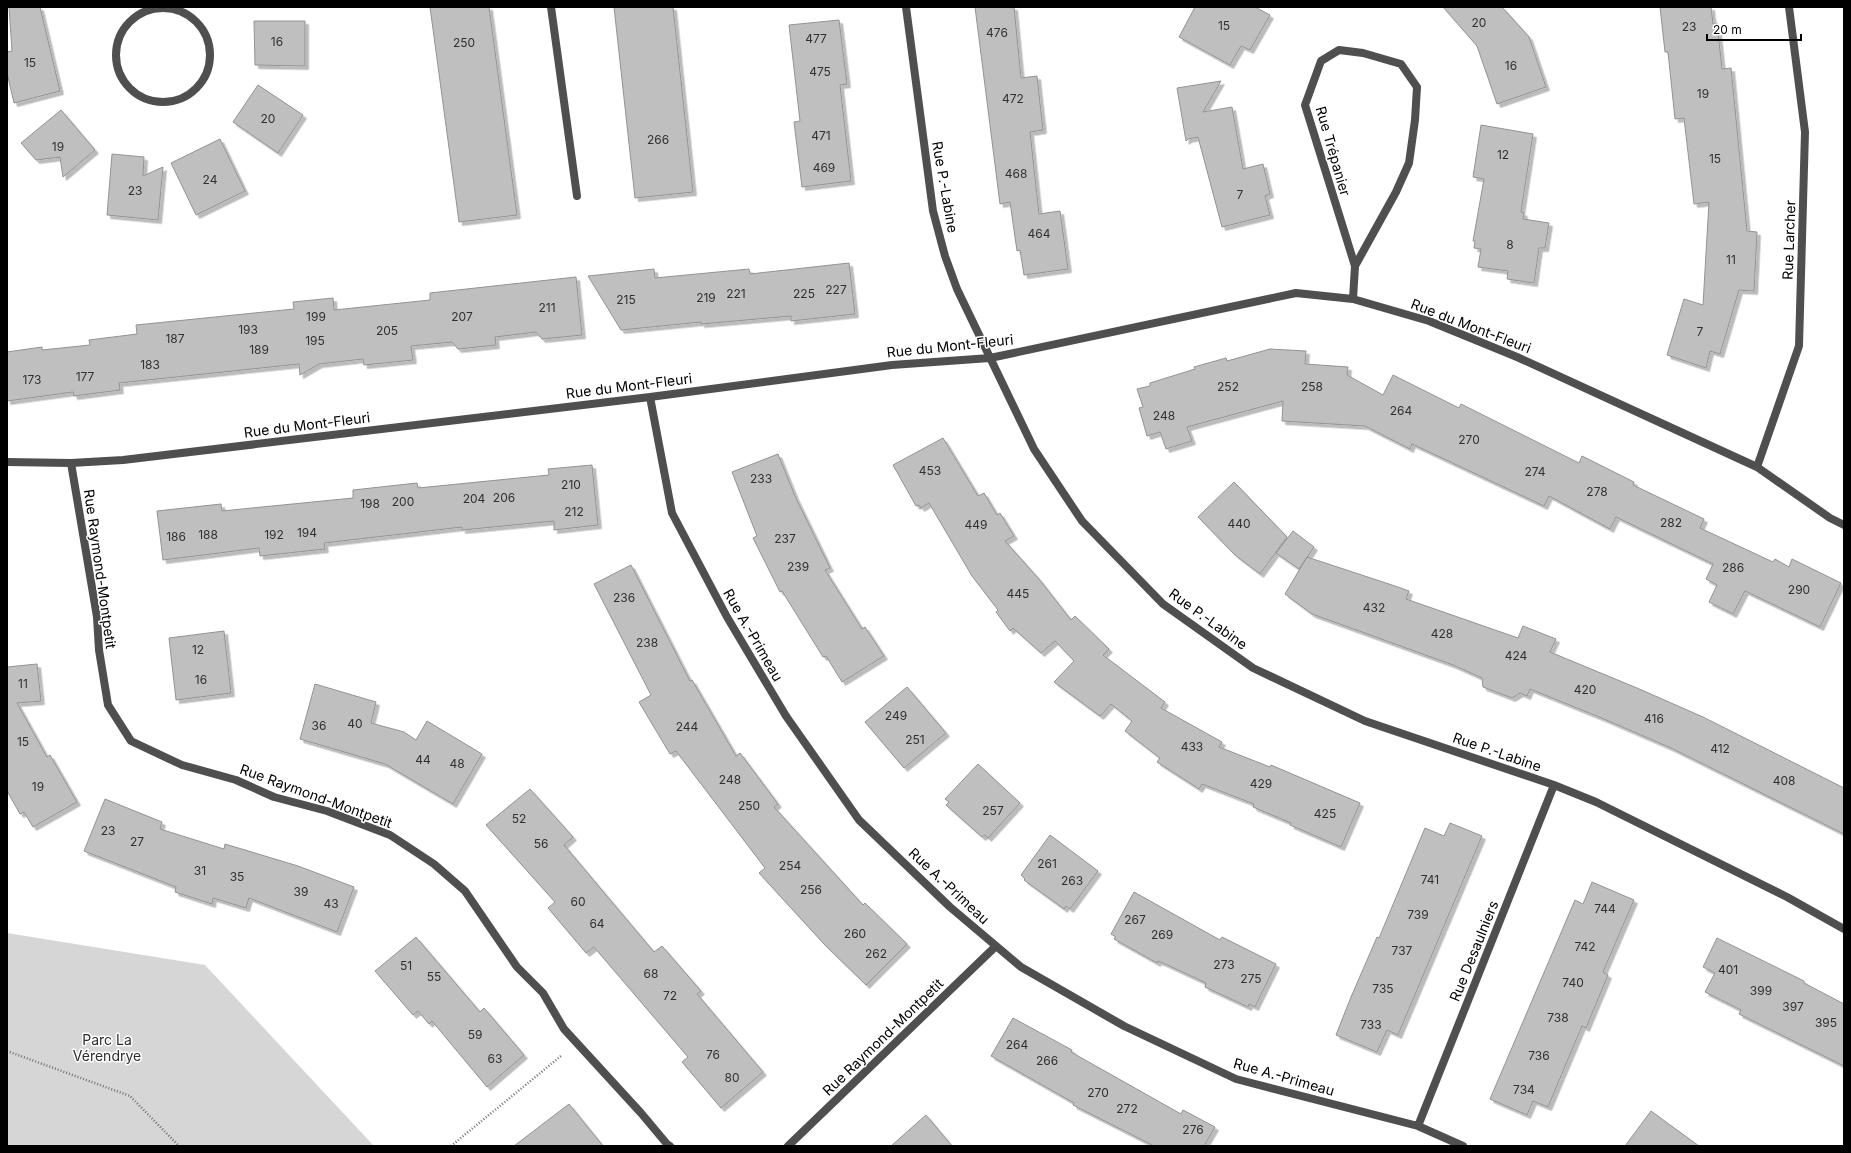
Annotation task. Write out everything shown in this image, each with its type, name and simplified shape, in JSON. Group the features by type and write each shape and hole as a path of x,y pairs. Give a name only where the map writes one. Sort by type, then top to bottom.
{"street":[{"path":"551,7 577,196"},
{"name":"Rue P.-Labine","path":"906,7 933,211 945,256 957,289 1034,449 1082,521 1163,604 1253,668 1365,721 1554,785 1596,802 1787,897 1844,929"},
{"name":"Rue Larcher","path":"1757,467 1799,346 1805,132 1789,7"},
{"path":"157,8 176,10 193,18 200,25 208,39 210,58 207,72 202,81 189,94 170,102 156,102 142,98 130,89 120,77 116,59 117,42 126,26 137,15 157,8"},
{"name":"Rue Trépanier","path":"1353,299 1355,266 1306,104 1321,61 1339,50 1363,53 1401,64 1417,87 1415,120 1408,163 1396,192 1355,266"},
{"name":"Rue du Mont-Fleuri","path":"7,462 71,463 123,460 650,397 892,365 990,358 1296,293 1353,299 1429,321 1517,357 1757,467 1830,518 1844,525"},
{"name":"Rue A.-Primeau","path":"650,397 672,513 727,617 786,716 859,820 950,907 1021,967 1124,1026 1236,1079 1418,1126 1463,1146"},
{"name":"Rue Raymond-Montpetit","path":"71,463 97,617 99,650 108,705 131,741 182,765 236,780 274,797 327,811 390,835 434,864 465,891 517,967 543,993 564,1029 670,1146"},
{"name":"Rue Desaulniers","path":"1418,1126 1554,785"},
{"name":"Rue Raymond-Montpetit","path":"788,1146 996,946"}],"path":[{"path":"452,1146 577,1043"},
{"path":"7,1051 130,1096 179,1146"}],"green space":[{"name":"Parc La Vérendrye","path":"7,933 205,965 374,1146 7,1146"}],"building":[{"path":"9,7 40,7 60,91 14,103 7,73 7,52 12,51"},
{"path":"430,7 489,7 517,215 459,222"},
{"path":"614,7 673,7 693,192 635,198"},
{"path":"975,7 1014,7 1021,78 1037,76 1043,130 1030,132 1039,214 1060,211 1068,269 1024,275 1020,250 1017,251 1010,202 1000,204"},
{"path":"1195,7 1255,7 1270,15 1250,50 1241,46 1230,65 1179,37"},
{"path":"1443,7 1502,7 1529,37 1546,87 1497,104 1477,46"},
{"path":"1660,7 1711,7 1713,24 1717,23 1722,69 1731,68 1747,231 1757,232 1754,291 1739,290 1720,354 1710,351 1706,368 1667,355 1684,299 1703,305 1709,202 1694,204 1684,118 1675,119 1668,52 1665,52"},
{"path":"839,20 847,84 840,85 851,181 802,187 794,122 800,121 789,25"},
{"path":"254,21 305,21 305,66 255,65"},
{"path":"1221,81 1203,112 1232,107 1243,169 1263,164 1270,194 1265,196 1270,215 1222,227 1198,137 1188,139 1186,141 1177,88"},
{"path":"258,85 303,115 278,153 233,122"},
{"path":"61,110 95,150 63,177 60,157 36,160 21,143"},
{"path":"1481,125 1533,134 1521,212 1524,213 1523,219 1549,223 1545,248 1539,248 1534,283 1507,279 1508,271 1478,267 1481,249 1474,248 1475,241 1473,241 1484,179 1473,177"},
{"path":"220,139 245,191 196,215 171,163"},
{"path":"112,154 144,157 143,176 163,167 158,220 107,215"},
{"path":"849,263 855,314 791,321 791,316 701,324 701,322 621,330 588,276 654,269 655,278 749,269 750,274"},
{"path":"576,277 582,335 542,339 536,332 495,337 496,345 458,349 452,342 411,346 413,360 364,365 363,359 319,364 300,375 299,364 119,383 120,390 74,396 73,392 7,401 7,352 42,347 42,350 90,345 89,340 137,334 136,325 294,309 293,302 333,298 334,310 430,300 430,293"},
{"path":"1270,349 1306,351 1305,364 1348,367 1347,375 1383,395 1393,375 1459,408 1461,404 1579,463 1582,456 1634,482 1633,485 1704,519 1700,528 1773,562 1775,559 1789,567 1792,559 1841,583 1820,627 1745,591 1733,614 1709,602 1717,585 1706,579 1713,564 1616,517 1610,529 1549,496 1544,506 1412,444 1410,449 1365,426 1282,421 1283,401 1187,427 1192,441 1166,449 1160,432 1147,436 1139,408 1143,407 1137,389 1150,386 1150,383 1195,369 1194,367 1226,358 1227,361"},
{"path":"943,438 978,496 984,493 997,515 1000,513 1014,536 1005,541 1039,579 1071,620 1075,616 1109,649 1103,655 1165,702 1161,708 1222,742 1219,747 1270,767 1271,765 1360,803 1341,847 1253,807 1254,804 1202,784 1199,789 1157,762 1160,758 1125,731 1132,721 1111,704 1100,716 1054,682 1074,661 1055,641 1041,653 1013,628 1010,631 996,612 998,610 972,576 929,503 921,508 919,505 916,506 893,465"},
{"path":"778,454 795,496 830,568 825,570 862,629 865,627 884,656 842,682 826,656 823,657 782,591 780,592 753,538 757,536 732,472"},
{"path":"592,465 598,525 554,530 554,521 462,530 462,527 324,543 325,549 260,556 259,548 163,560 157,511 221,504 222,511 353,498 353,490 417,483 418,488 549,475 548,469"},
{"path":"1234,482 1287,537 1260,574 1235,555 1198,517"},
{"path":"1293,531 1314,547 1299,569 1276,553"},
{"path":"1307,557 1409,591 1406,599 1518,638 1523,626 1556,639 1550,652 1703,717 1844,788 1844,834 1671,748 1604,719 1530,689 1527,696 1520,693 1512,698 1483,687 1482,678 1453,665 1312,614 1285,594"},
{"path":"631,565 690,681 692,680 736,756 740,753 778,804 774,807 863,905 865,903 907,944 866,985 824,944 759,873 765,868 676,751 670,754 639,702 651,695 594,584"},
{"path":"224,631 231,693 176,700 169,638"},
{"path":"37,664 41,701 17,703 47,757 50,755 77,802 33,827 24,812 20,814 7,791 7,667"},
{"path":"315,684 376,702 371,723 404,732 416,740 427,721 482,754 453,804 385,764 300,739"},
{"path":"907,687 946,733 904,768 865,722"},
{"path":"978,764 1020,803 988,838 985,835 982,837 946,805 949,802 945,799"},
{"path":"530,789 573,837 564,845 654,952 662,946 701,991 697,994 763,1072 721,1108 682,1062 688,1057 594,947 586,953 548,908 555,902 486,825"},
{"path":"105,799 162,822 160,829 224,849 225,844 298,866 354,887 337,932 249,898 246,908 213,898 212,904 175,892 176,887 84,851"},
{"path":"1450,823 1482,836 1398,1035 1387,1030 1377,1052 1336,1035 1351,997 1377,937 1379,938 1425,828 1444,836"},
{"path":"1050,835 1098,871 1070,909 1066,906 1064,909 1024,880 1025,879 1021,875"},
{"path":"1592,882 1634,900 1603,972 1608,975 1586,1028 1582,1026 1548,1107 1533,1101 1527,1115 1490,1099 1575,900 1583,904"},
{"path":"1134,892 1220,940 1222,937 1276,964 1255,1007 1249,1004 1248,1007 1205,987 1206,983 1163,963 1158,961 1157,963 1114,939 1116,937 1111,934"},
{"path":"416,937 480,1012 484,1008 524,1055 487,1087 432,1021 429,1024 418,1011 413,1015 375,971"},
{"path":"1717,938 1804,981 1804,983 1844,1004 1844,1066 1739,1014 1741,1010 1705,992 1715,973 1703,967"},
{"path":"1013,1018 1072,1050 1071,1052 1181,1114 1183,1110 1215,1127 1204,1146 1154,1146 1073,1105 1074,1103 991,1056"},
{"path":"569,1104 603,1146 514,1146"},
{"path":"1651,1111 1699,1146 1625,1146"},
{"path":"926,1115 952,1146 891,1146"}]}
